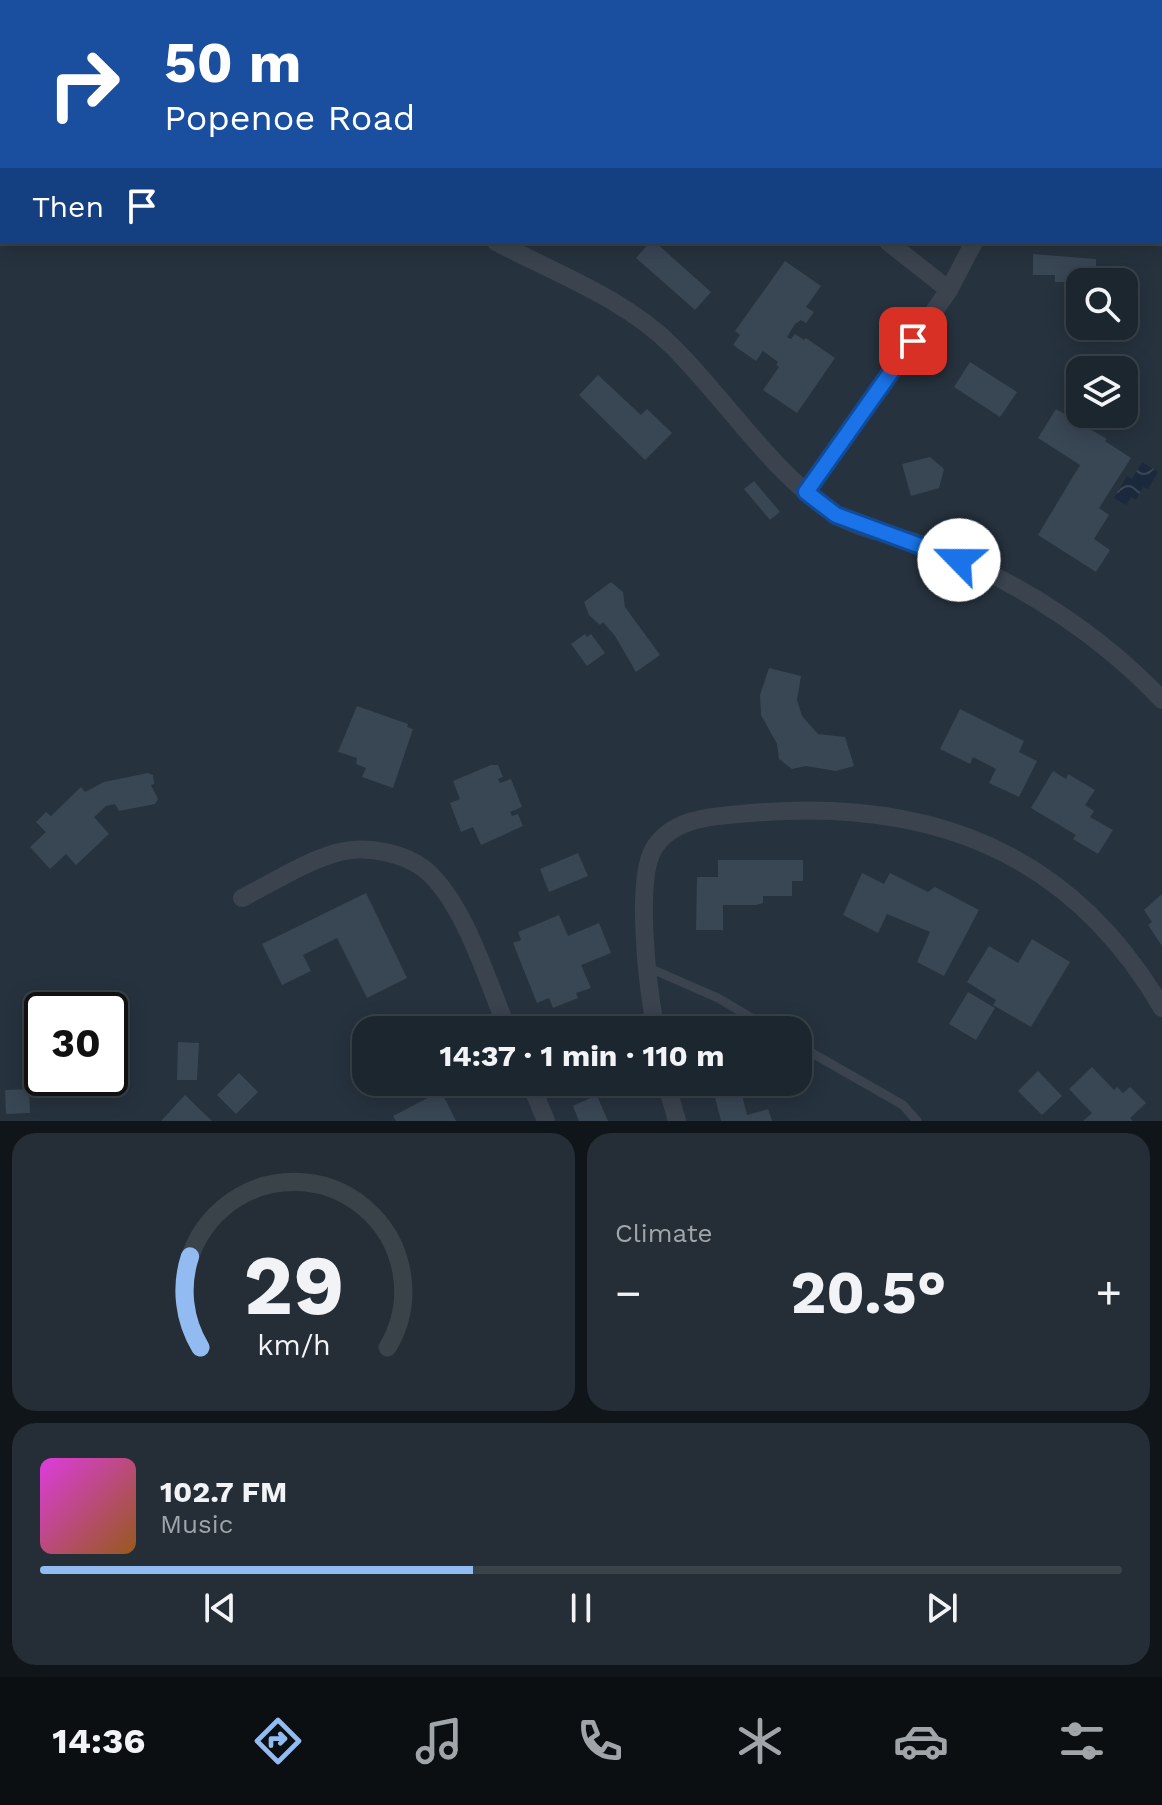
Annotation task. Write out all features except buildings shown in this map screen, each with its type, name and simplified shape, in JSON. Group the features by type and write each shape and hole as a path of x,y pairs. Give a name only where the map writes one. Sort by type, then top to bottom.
{"street":[{"path":"500,244 643,322 672,346 771,458 806,492 836,515 937,549 1024,591 1102,645 1162,700"},
{"path":"891,244 949,290"},
{"path":"806,492 949,290 973,244"},
{"path":"654,1016 646,967 647,870 654,849 669,832 711,817 792,810 857,811 919,821 975,837 1028,865 1072,895 1113,936 1162,1008"},
{"path":"242,898 336,853 358,849 407,859 432,875 453,906 502,1016"},
{"path":"536,1096 546,1121"},
{"path":"670,1096 677,1121"}],"lane":[{"path":"646,967 706,992 748,1016"},
{"path":"812,1053 903,1105 917,1121"}],"water":[{"path":"1142,462 1158,472 1148,489 1143,487 1136,500 1131,497 1126,505 1114,498 1127,476 1132,479"}],"route":[{"path":"913,341 806,492 836,515 937,549 959,560"}]}
